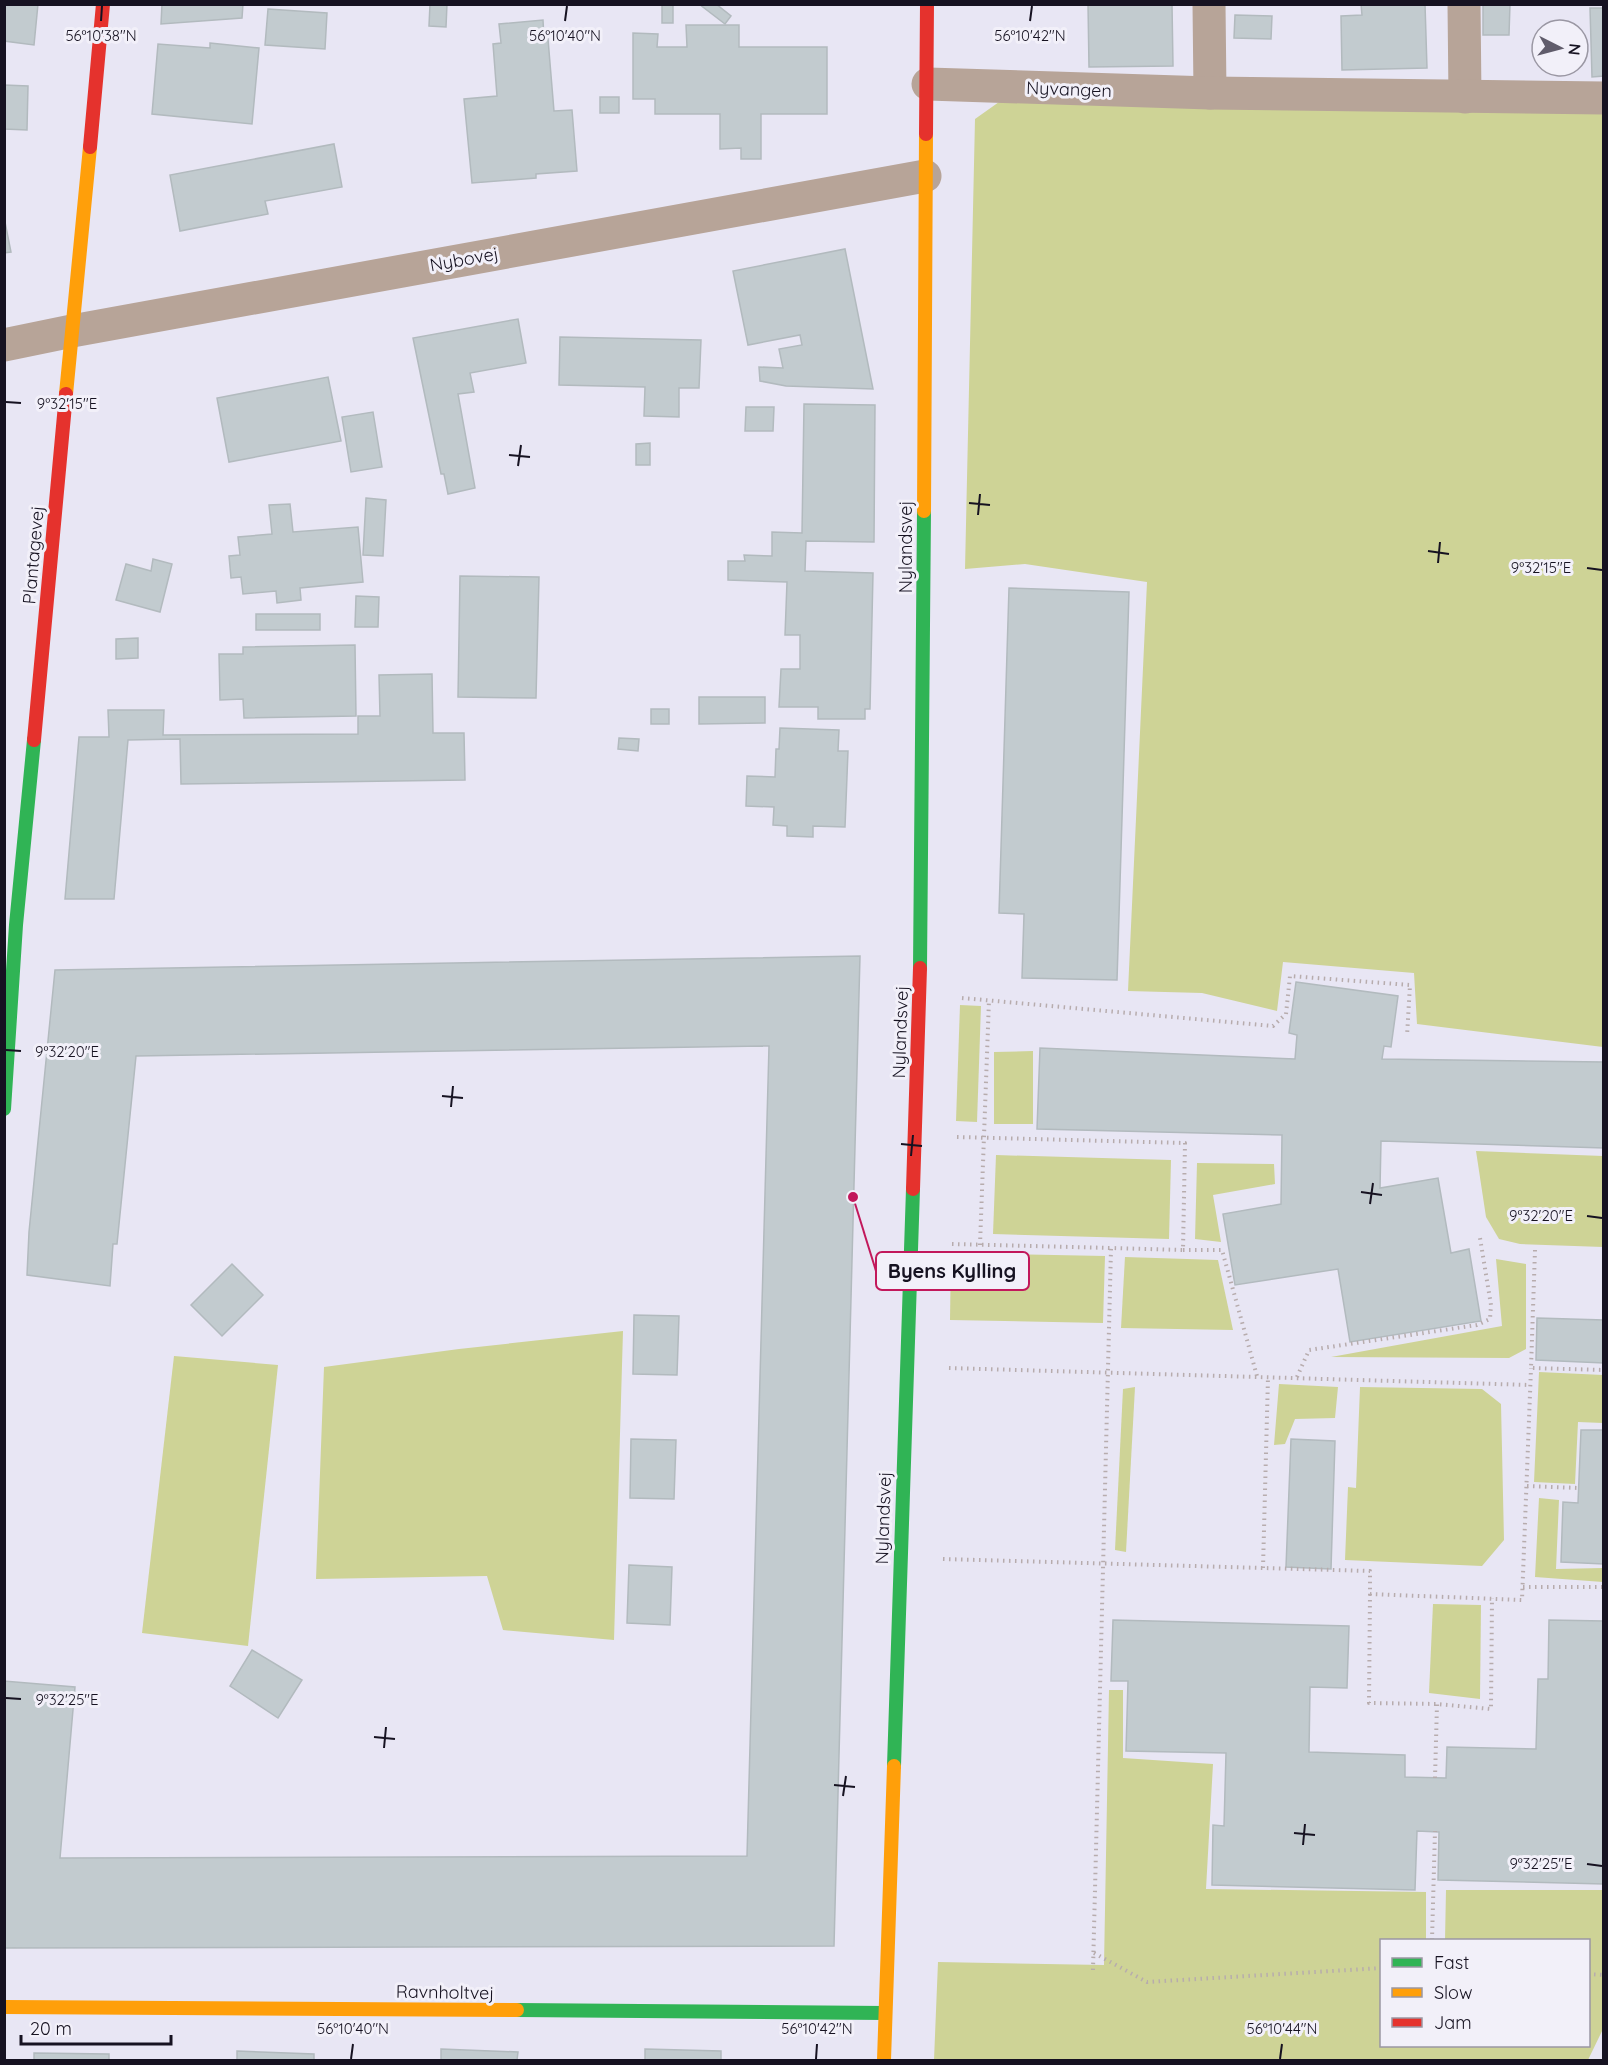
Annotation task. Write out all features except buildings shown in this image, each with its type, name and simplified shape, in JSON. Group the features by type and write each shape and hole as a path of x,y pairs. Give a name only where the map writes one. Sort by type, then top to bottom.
{"street":[{"name":"Plantagevej","path":"4,1109 16,925 103,4"},
{"name":"Nylandsvej","path":"884,2061 922,922 927,4"},
{"path":"1209,4 1210,93"},
{"path":"1464,4 1465,97"},
{"name":"Nyvangen","path":"928,84 1210,93 1604,98"},
{"name":"Nybovej","path":"4,345 925,176"},
{"name":"Ravnholtvej","path":"4,2007 885,2013"}],"path":[{"path":"919,994 1273,1026 1286,1014 1290,976 1410,985 1407,1036"},
{"path":"980,1245 989,1000"},
{"path":"914,1137 1185,1143 1183,1250"},
{"path":"1297,1377 1309,1350 1477,1325 1490,1319 1491,1305 1480,1238"},
{"path":"910,1243 1222,1250 1257,1376"},
{"path":"1093,1970 1111,1248"},
{"path":"1371,1594 1522,1600 1534,1250"},
{"path":"907,1367 1530,1385"},
{"path":"1531,1368 1604,1370"},
{"path":"1263,1568 1268,1377"},
{"path":"1527,1485 1579,1488"},
{"path":"900,1557 1370,1571 1369,1703 1437,1704 1491,1709 1492,1598"},
{"path":"1523,1587 1604,1587"},
{"path":"1435,1778 1437,1704"},
{"path":"1432,1939 1435,1831"},
{"path":"1094,1953 1147,1982 1380,1968"}],"green space":[{"path":"999,102 1603,110 1603,1047 1417,1024 1414,973 1283,962 1277,1011 1202,993 1128,991 1147,582 1025,564 965,569 975,119"},
{"path":"960,1005 981,1006 977,1122 956,1121"},
{"path":"1033,1051 1033,1124 994,1124 994,1052"},
{"path":"1476,1151 1603,1156 1603,1247 1520,1244 1499,1239 1486,1217"},
{"path":"996,1155 1171,1160 1169,1239 993,1234"},
{"path":"1197,1163 1274,1164 1275,1184 1213,1195 1221,1242 1195,1239"},
{"path":"951,1253 1105,1256 1103,1323 950,1320"},
{"path":"1125,1257 1218,1260 1233,1330 1121,1328"},
{"path":"1496,1259 1526,1264 1526,1349 1509,1358 1331,1357 1502,1326"},
{"path":"623,1331 614,1640 503,1630 487,1576 316,1579 324,1367"},
{"path":"174,1356 278,1365 248,1646 142,1633"},
{"path":"1539,1372 1603,1375 1603,1423 1578,1422 1575,1484 1534,1482"},
{"path":"1279,1384 1338,1387 1335,1418 1295,1419 1285,1444 1274,1445"},
{"path":"1135,1387 1126,1552 1115,1550 1123,1389"},
{"path":"1360,1387 1482,1389 1501,1404 1504,1540 1482,1566 1345,1560 1348,1487 1356,1488"},
{"path":"1539,1498 1559,1500 1556,1569 1603,1568 1603,1582 1535,1577"},
{"path":"1433,1604 1481,1605 1480,1699 1429,1693"},
{"path":"1109,1690 1123,1690 1123,1758 1213,1764 1206,1889 1426,1892 1426,1939 1380,1939 1380,2047 1590,2047 1590,1939 1445,1939 1446,1890 1603,1890 1603,2029 1588,2060 934,2060 938,1962 1104,1965"}],"traffic: fast":[{"path":"920,968 924,511"},
{"path":"4,1109 16,925 34,740"},
{"path":"894,1766 913,1189"},
{"path":"517,2010 885,2013"}],"traffic: slow":[{"path":"924,511 926,134"},
{"path":"66,394 90,147"},
{"path":"884,2060 894,1766"},
{"path":"4,2007 517,2010"}],"traffic: jam":[{"path":"90,147 103,4"},
{"path":"926,134 927,4"},
{"path":"34,740 66,394"},
{"path":"913,1189 920,968"}],"place":[{"name":"Byens Kylling","path":"853,1197"}]}
